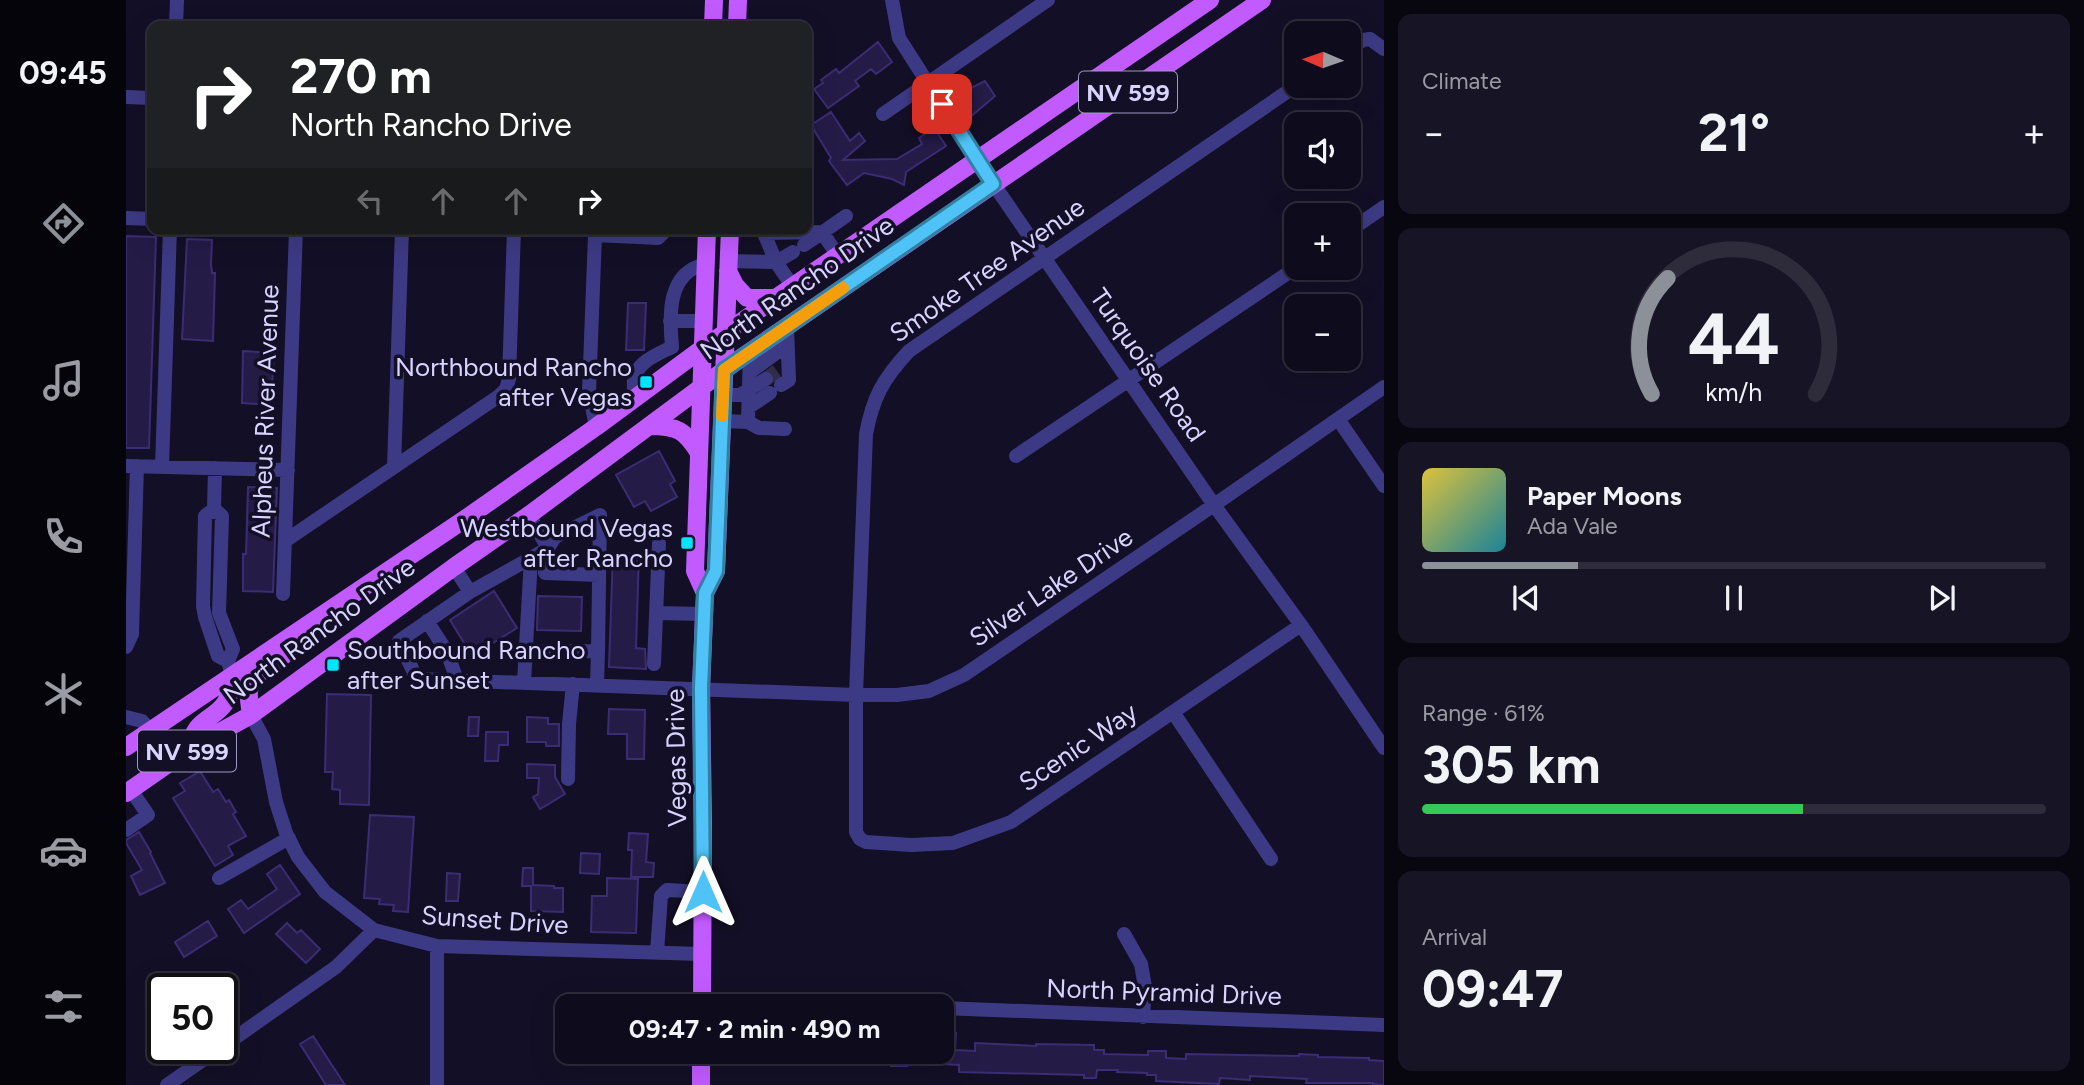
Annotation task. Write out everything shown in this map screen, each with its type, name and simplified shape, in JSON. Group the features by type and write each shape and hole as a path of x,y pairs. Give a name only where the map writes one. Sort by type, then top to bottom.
{"main road":[{"path":"713,21 714,0"},
{"path":"737,21 738,0"},
{"name":"North Rancho Drive","path":"126,747 230,669 293,635 596,427 726,332 1210,0"},
{"name":"North Rancho Drive","path":"129,791 191,748 251,715 529,515 724,370 1262,0"},
{"name":"Vegas Drive","path":"705,593 695,571 707,235"},
{"name":"Vegas Drive","path":"702,994 701,688 705,593 716,571 730,235"},
{"path":"728,266 734,285 747,299 776,298"},
{"path":"650,426 680,430 687,435 699,453"},
{"path":"251,715 249,694 254,680 286,655 290,650 293,635"},
{"path":"191,748 193,734 198,726 228,701 232,691 230,669"},
{"path":"701,1064 701,1085"}],"street":[{"path":"176,21 177,0"},
{"name":"Turquoise Road","path":"892,0 899,38 977,160 1128,382 1301,625 1384,748"},
{"path":"883,114 1048,0"},
{"path":"1362,41 1370,39 1384,49"},
{"name":"Smoke Tree Avenue","path":"860,839 856,832 856,695 866,435 873,401 893,368 909,351 1284,94"},
{"path":"126,97 147,98"},
{"path":"1361,223 1384,207"},
{"path":"728,266 776,262 846,216"},
{"path":"126,218 147,219"},
{"path":"812,232 822,232"},
{"path":"822,232 838,256"},
{"path":"162,467 170,235"},
{"name":"Alpheus River Avenue","path":"283,594 296,235"},
{"path":"394,467 402,235"},
{"path":"285,541 506,389 509,379 514,235"},
{"path":"596,427 589,392 596,235 658,238 661,235"},
{"path":"763,235 776,262 793,287"},
{"path":"682,363 672,347 671,298 689,269 706,264"},
{"path":"1016,456 1284,276"},
{"path":"670,321 704,321"},
{"path":"722,421 749,414 776,378 787,345 787,327"},
{"path":"750,372 787,345"},
{"path":"635,398 634,380 638,368 672,347"},
{"path":"750,352 749,414 759,428 785,429"},
{"path":"723,395 740,396 776,378"},
{"name":"Silver Lake Drive","path":"427,621 399,641 417,679 856,695 898,695 929,691 964,675 1384,387"},
{"path":"1338,419 1384,486"},
{"path":"127,646 132,634 132,466 288,470"},
{"path":"214,509 215,468"},
{"path":"214,509 205,516 205,617 218,656 230,669"},
{"path":"214,509 222,516 219,613 233,649 230,669"},
{"path":"529,515 548,548"},
{"path":"597,685 598,651 600,515 555,537 548,548 545,573 599,575"},
{"path":"204,538 221,538"},
{"path":"654,664 659,543"},
{"path":"457,680 447,652 427,621 470,592 548,548"},
{"path":"524,682 531,558"},
{"path":"454,567 470,592"},
{"path":"656,613 704,614"},
{"name":"Scenic Way","path":"860,839 866,842 911,845 953,843 1011,822 1301,625"},
{"path":"525,652 598,651"},
{"path":"568,779 573,684"},
{"path":"1173,712 1271,859"},
{"name":"Sunset Drive","path":"251,715 264,739 276,802 298,857 325,892 374,930 437,946 702,954"},
{"path":"126,717 142,721 150,731"},
{"path":"126,830 148,815 129,791"},
{"path":"219,878 289,838"},
{"path":"657,953 661,896 667,890 703,892"},
{"path":"238,1035 336,967 374,930"},
{"path":"1124,934 1141,964 1145,987 1143,1017"},
{"path":"437,946 437,1085"},
{"name":"North Pyramid Drive","path":"954,1009 1384,1025"},
{"path":"167,1085 197,1064"}],"building":[{"path":"878,42 892,62 876,74 871,69 855,81 859,86 828,108 814,89 823,83 821,80 836,69 839,73"},
{"path":"985,81 995,96 968,119 955,99"},
{"path":"831,112 850,141 859,133 865,141 843,160 897,159 922,144 919,138 934,128 946,146 906,172 904,185 892,179 864,173 847,185 829,161 831,158 812,124"},
{"path":"126,236 156,237 149,448 126,448"},
{"path":"187,239 212,240 211,264 212,273 215,273 213,341 182,339"},
{"path":"628,303 646,303 644,350 626,350"},
{"path":"243,351 274,353 271,405 242,403"},
{"path":"659,451 675,481 670,484 677,497 651,511 645,501 634,507 616,475"},
{"path":"248,487 277,488 273,592 243,591"},
{"path":"613,553 639,554 636,648 645,649 646,669 609,667"},
{"path":"494,591 517,628 472,656 450,620"},
{"path":"538,596 582,597 581,631 537,630"},
{"path":"327,694 371,695 369,805 340,804 340,790 332,789 333,772 325,772"},
{"path":"609,709 645,710 644,759 627,759 627,734 608,734"},
{"path":"469,717 479,717 478,736 468,736"},
{"path":"527,717 548,718 548,724 559,724 559,746 546,746 546,742 527,742"},
{"path":"486,732 508,732 508,745 499,745 498,761 485,761"},
{"path":"527,764 555,765 555,777 565,794 540,809 533,797 538,794 539,778 527,778"},
{"path":"200,771 213,792 218,789 226,802 229,800 236,812 233,814 246,836 228,846 233,855 215,866 173,798 185,791 180,783"},
{"path":"370,815 414,817 408,912 393,911 394,905 379,904 380,899 364,898"},
{"path":"139,832 165,883 140,895 131,876 142,870 126,843 126,840"},
{"path":"629,833 648,834 646,862 654,863 653,877 631,877 632,850 628,850"},
{"path":"581,853 600,854 599,874 580,873"},
{"path":"280,865 300,894 244,933 228,909 241,900 248,909 277,889 267,874"},
{"path":"523,868 533,868 533,885 563,888 563,912 531,911 531,886 522,886"},
{"path":"447,873 460,874 458,901 446,901"},
{"path":"607,878 638,879 636,933 591,932 592,896 607,896"},
{"path":"208,921 217,936 184,957 175,942"},
{"path":"287,923 297,933 301,930 320,949 306,963 276,934"},
{"path":"954,1033 955,1050 975,1051 975,1043 1094,1045 1094,1050 1104,1050 1104,1054 1148,1055 1148,1051 1166,1051 1166,1058 1186,1059 1186,1054 1299,1054 1369,1058 1384,1061 1384,1085 1306,1083 1307,1079 1250,1076 1250,1080 1220,1078 1219,1084 1156,1081 1156,1075 1117,1072 1118,1070 1097,1070 1096,1078 1084,1078 1084,1075 959,1072 959,1065 942,1064 954,1064"},
{"path":"313,1036 345,1085 326,1085 300,1044"},
{"path":"891,1064 907,1064 907,1066"}],"tunnel":[{"path":"766,379 777,371"}],"slow traffic":[{"path":"722,416 724,370 843,288"}],"place":[{"name":"Northbound Rancho after Vegas","path":"646,382"},
{"name":"Westbound Vegas after Rancho","path":"687,543"},
{"name":"Southbound Rancho after Sunset","path":"333,665"}],"route":[{"path":"703,892 701,688 705,593 716,571 724,370 993,184 942,104"}]}
